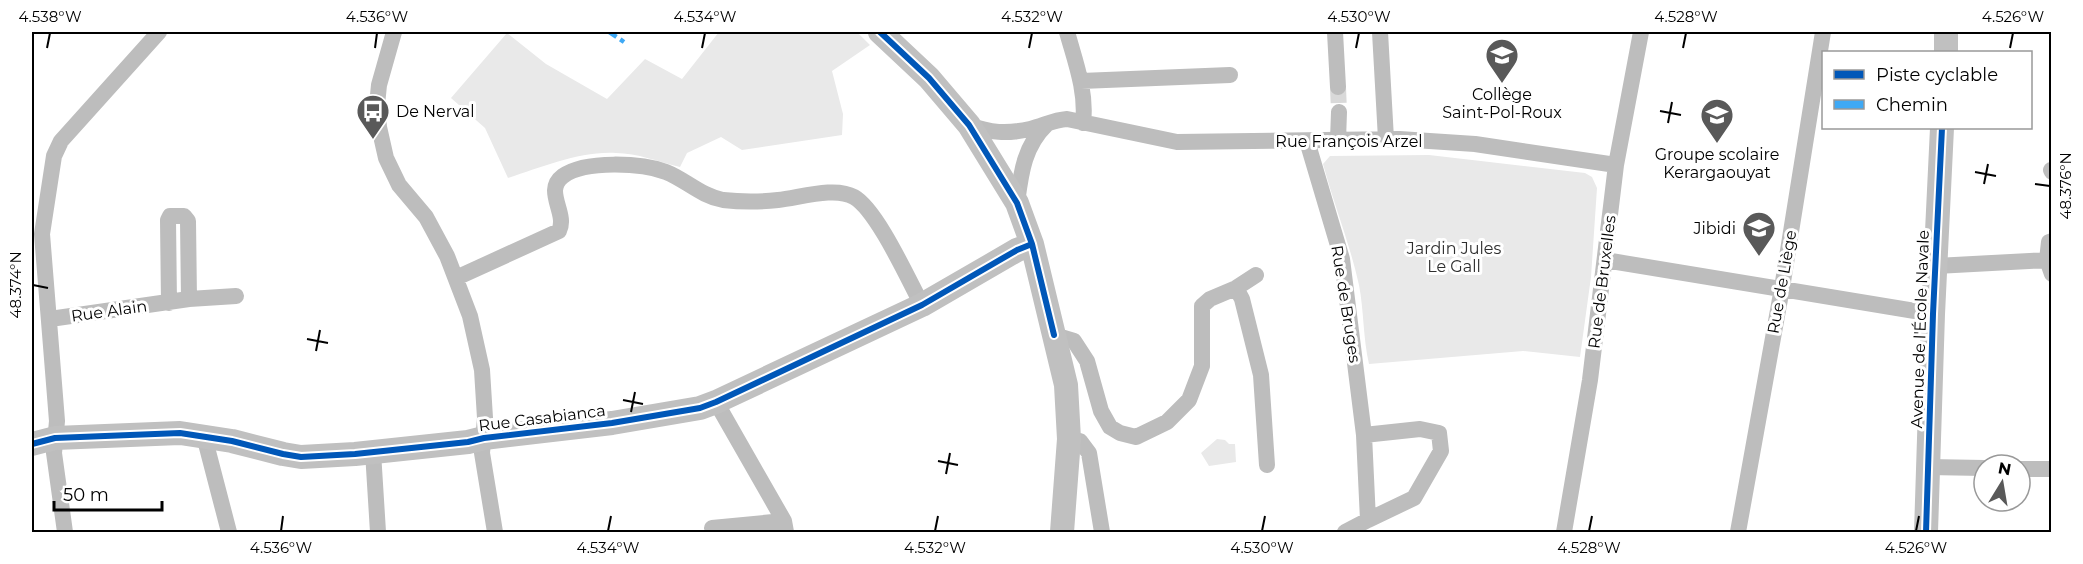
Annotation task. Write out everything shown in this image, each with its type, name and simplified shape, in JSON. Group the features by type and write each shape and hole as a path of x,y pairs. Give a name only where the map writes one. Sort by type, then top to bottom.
{"street":[{"path":"65,532 54,453 57,422 42,234 54,156 61,141 159,32"},
{"path":"394,32 379,84 377,105 386,158 399,184 426,217 447,256 470,316 482,370 484,438 482,453 495,532"},
{"path":"880,32 928,78 969,125 1017,203 1032,244 1066,385 1069,439 1062,532"},
{"path":"1068,32 1081,81 1083,123"},
{"path":"1335,32 1338,87"},
{"path":"1380,32 1386,139"},
{"name":"Rue de Bruxelles","path":"1564,532 1590,380 1616,165 1641,32"},
{"name":"Rue de Liège","path":"1738,532 1782,288 1823,32"},
{"path":"1081,81 1230,75"},
{"path":"1338,140 1339,112"},
{"name":"Rue François Arzel","path":"969,125 990,132 1003,132 1030,129 1066,119 1177,142 1386,139 1475,144 1616,165"},
{"path":"1017,203 1021,167 1037,134 1049,122"},
{"name":"Avenue de l'École Navale","path":"1926,532 1942,129"},
{"name":"Rue de Bruges","path":"1307,141 1342,259 1364,435 1368,520"},
{"path":"456,279 559,231 561,223 555,187 564,175 585,167 640,166 666,172 703,193 721,199 743,202 777,201 832,193 854,197 874,217 922,304"},
{"name":"Rue Alain","path":"169,303 168,220 170,216 184,216 188,221 189,299"},
{"path":"1936,266 2049,267 2049,242 2052,241"},
{"name":"Rue Casabianca","path":"32,444 55,438 163,433 204,436 301,456 373,452 468,442 484,438 612,423 700,408 922,304 1017,250 1032,244"},
{"path":"1605,260 1933,314"},
{"path":"1054,335 1074,341 1086,362 1101,411 1110,427 1120,433 1136,437 1167,422 1189,400 1202,366 1202,306 1210,299 1236,288 1256,275"},
{"path":"1236,288 1242,299 1261,375 1267,465"},
{"name":"Rue Alain","path":"50,319 189,299 236,296"},
{"path":"712,528 785,527 716,402"},
{"path":"1345,532 1414,498 1441,451 1439,433 1420,429 1364,435"},
{"path":"204,436 229,532"},
{"path":"1069,439 1080,441 1089,453 1102,532"},
{"path":"373,452 378,532"},
{"path":"1928,467 1972,468"},
{"path":"2032,469 2052,470"}],"green space":[{"path":"719,32 857,32 870,45 832,71 843,114 842,135 742,150 721,137 687,153 680,167 632,154 602,153 561,161 508,178 485,128 451,98 507,33 546,64 607,99 645,59 682,79"},
{"name":"Jardin Jules Le Gall","path":"1429,155 1585,173 1592,177 1597,188 1591,277 1580,357 1523,351 1369,364 1359,285 1323,164 1330,156"},
{"path":"1217,439 1235,444 1236,462 1209,466 1201,453"}],"tunnel":[{"path":"1338,87 1339,112"}],"marked path":[{"path":"609,32 624,42"}],"cycle path":[{"path":"880,32 929,78 969,125 1017,203 1032,244 1054,335"},
{"path":"1926,532 1942,129"},
{"path":"32,444 55,438 180,433 232,441 301,457 355,454 468,442 484,438 612,423 700,408 922,305 1017,250 1032,244"}],"place":[{"name":"Collège Saint-Pol-Roux","path":"1502,84"},
{"name":"De Nerval","path":"373,140"},
{"name":"Groupe scolaire Kerargaouyat","path":"1717,144"},
{"name":"Jibidi","path":"1759,257"}]}
